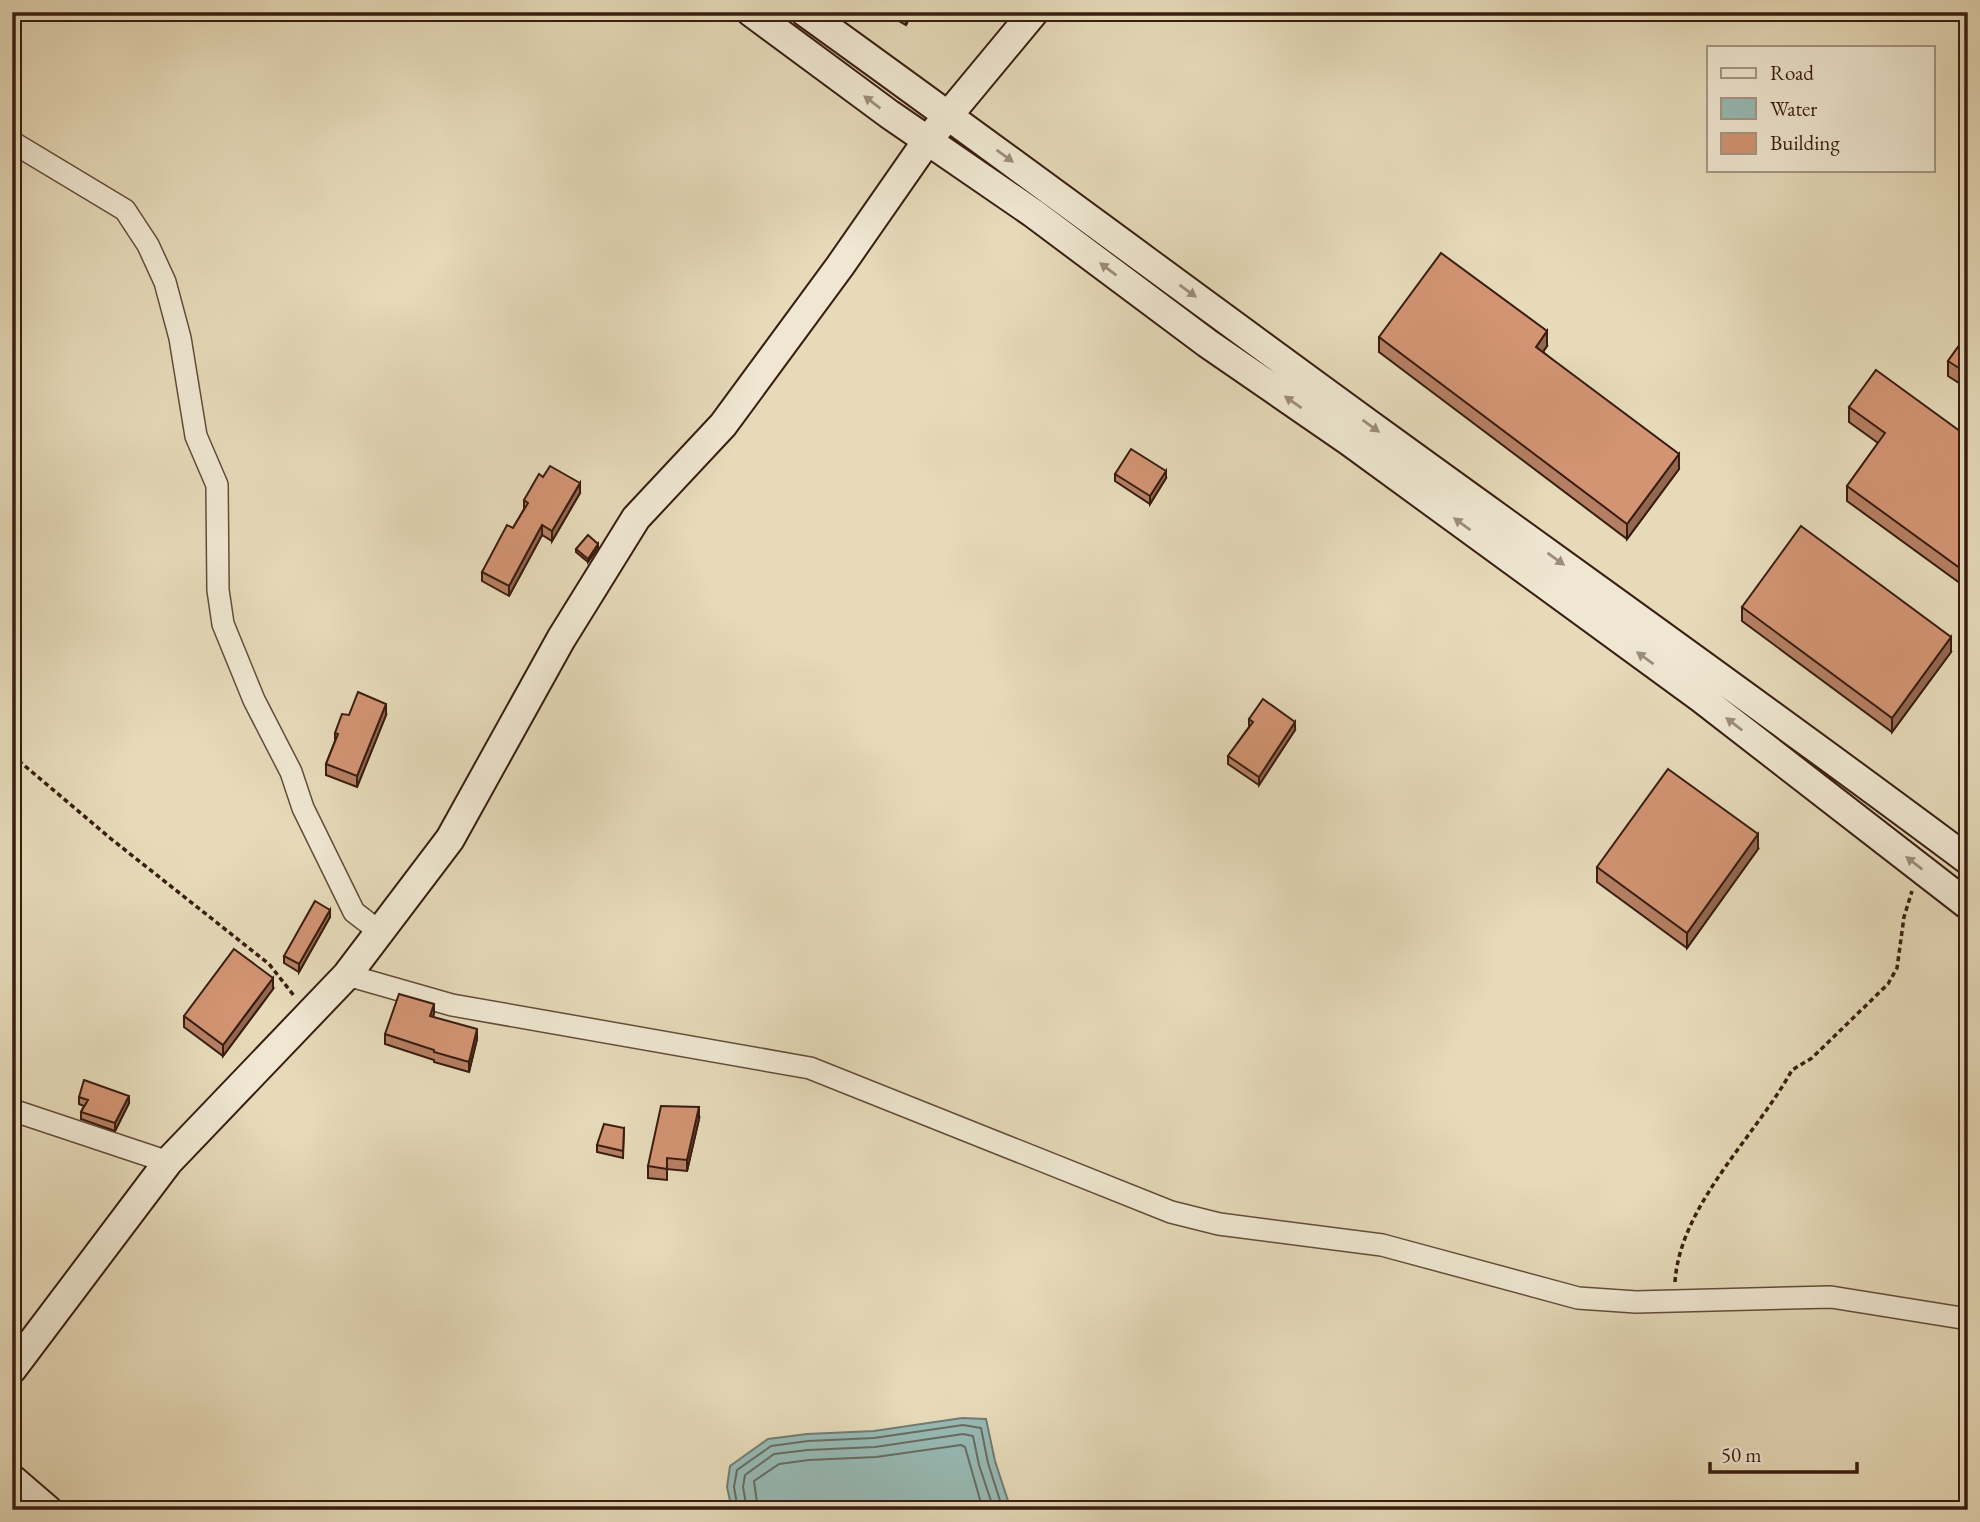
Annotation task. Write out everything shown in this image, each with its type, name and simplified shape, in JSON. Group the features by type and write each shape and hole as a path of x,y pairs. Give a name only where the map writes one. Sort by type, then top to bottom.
{"street":[{"path":"751,12 927,142 1033,213 1207,343 1349,441 1701,698 1968,905"},
{"path":"805,12 1388,438 1805,738 1968,860"},
{"path":"12,1369 167,1161 347,975 380,932 450,839 561,639 636,519 723,425 927,142 1034,12"},
{"path":"12,142 125,210 148,245 165,282 180,338 196,436 217,485 218,590 223,624 254,700 291,772 303,808 354,912 380,932"},
{"path":"347,975 452,1005 810,1068 1171,1212 1219,1224 1382,1245 1578,1298 1636,1302 1831,1297 1968,1319"},
{"path":"12,1110 167,1161"},
{"path":"12,1479 48,1510"}],"path":[{"path":"12,755 55,788 110,838 268,964 291,994 312,1012"},
{"path":"1680,1301 1675,1280 1684,1240 1704,1199 1792,1070 1812,1058 1888,984 1897,968 1910,894 1923,870"}],"water":[{"path":"962,1418 986,1419 995,1461 1011,1510 732,1510 727,1487 730,1466 768,1439 874,1431"}],"building":[{"path":"896,12 908,12 906,18"},
{"path":"1441,253 1547,331 1536,347 1679,454 1627,524 1379,337"},
{"path":"1968,333 1968,374 1948,361"},
{"path":"1876,370 1968,437 1968,574 1847,486 1885,433 1849,407"},
{"path":"1131,449 1166,471 1150,496 1115,474"},
{"path":"550,466 580,483 552,531 542,525 509,586 482,572 507,525 513,528 528,503 524,500 539,474 543,477"},
{"path":"1801,526 1951,637 1892,718 1742,607"},
{"path":"588,535 598,544 588,559 576,549"},
{"path":"358,692 386,704 357,776 326,764 338,734 335,733 342,714 349,715"},
{"path":"1263,699 1295,722 1259,777 1228,756 1253,722 1249,719"},
{"path":"1668,769 1758,834 1687,933 1597,867"},
{"path":"315,901 330,910 299,964 284,956"},
{"path":"234,949 273,978 223,1045 184,1016"},
{"path":"399,994 434,1004 430,1016 477,1029 469,1062 385,1034"},
{"path":"84,1080 129,1096 115,1123 81,1112 88,1100 79,1097"},
{"path":"661,1106 699,1107 687,1160 667,1158 667,1169 648,1166"},
{"path":"604,1124 624,1128 623,1151 597,1145"}]}
